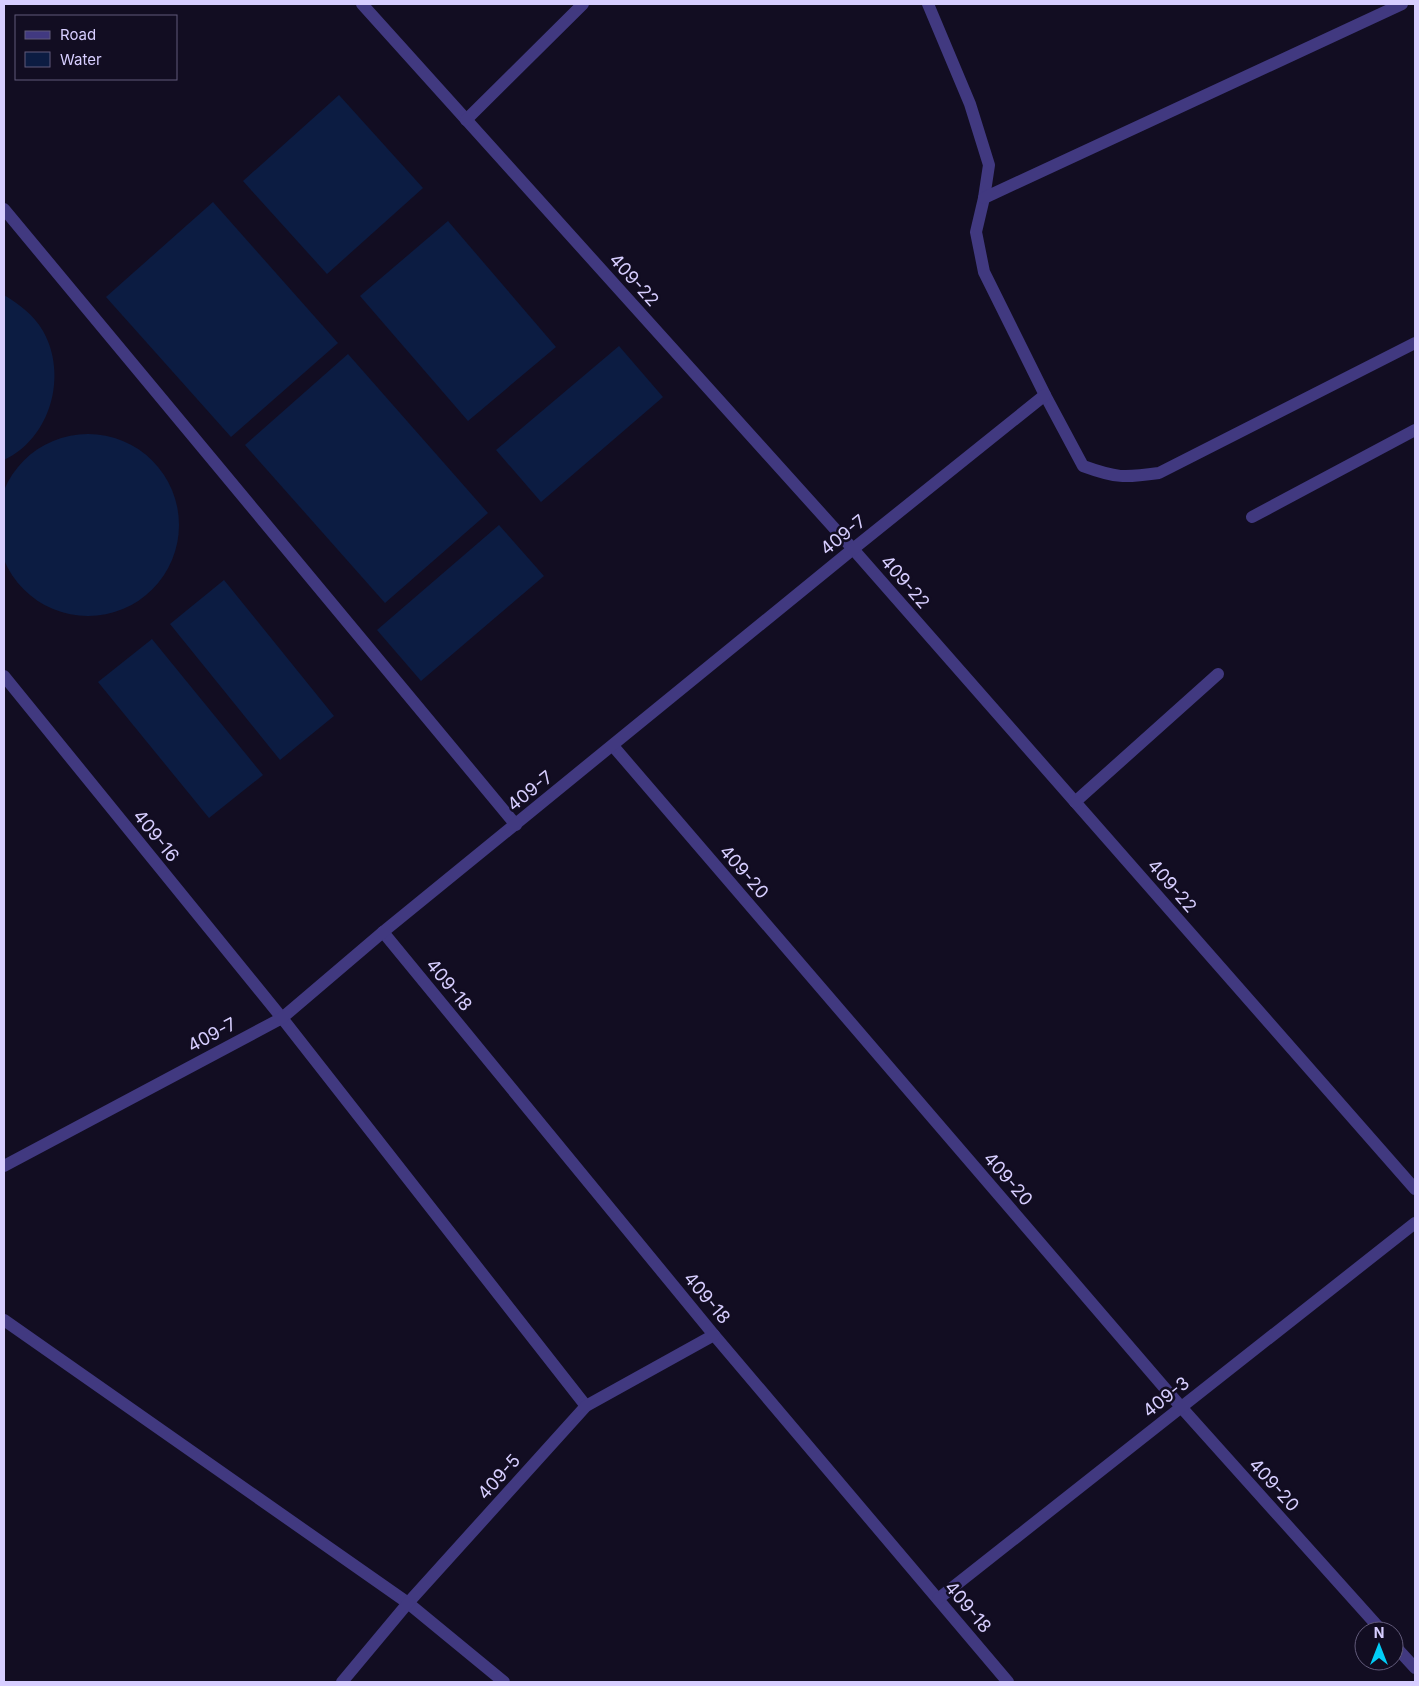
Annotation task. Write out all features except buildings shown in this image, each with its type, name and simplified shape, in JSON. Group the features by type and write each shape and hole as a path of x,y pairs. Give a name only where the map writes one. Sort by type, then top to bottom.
{"street":[{"name":"409-22","path":"362,4 853,549 1415,1188"},
{"path":"466,120 583,4"},
{"path":"928,4 970,104 989,166 976,232 984,272 1045,395 1083,466 1110,476 1129,477 1159,473 1415,343"},
{"path":"984,198 1402,4"},
{"path":"4,209 516,825"},
{"name":"409-7","path":"4,1166 282,1018 383,932 1045,395"},
{"path":"1252,517 1415,430"},
{"path":"1075,802 1218,674"},
{"name":"409-16","path":"4,676 282,1018 586,1406"},
{"name":"409-20","path":"613,746 1181,1408 1373,1621"},
{"name":"409-18","path":"383,932 714,1335 1008,1682"},
{"name":"409-3","path":"938,1598 1415,1223"},
{"path":"4,1320 408,1603 504,1682"},
{"name":"409-5","path":"342,1682 408,1603 586,1406 714,1335"},
{"path":"1404,1656 1415,1668"}],"water":[{"path":"339,95 423,188 327,274 243,181"},
{"path":"213,202 338,343 231,437 106,297"},
{"path":"448,221 556,347 468,421 360,296"},
{"path":"4,295 26,310 43,331 50,348 54,367 54,385 44,421 33,437 20,450 4,460"},
{"path":"619,346 663,397 541,502 496,450"},
{"path":"348,354 488,513 385,603 245,445"},
{"path":"79,434 97,434 114,438 139,449 164,474 172,490 179,516 179,534 175,551 164,576 139,601 123,609 97,616 79,616 62,612 37,601 12,576 4,560 -1,543 -1,507 4,490 12,474 37,449 53,441"},
{"path":"499,525 544,576 421,681 377,630"},
{"path":"224,580 334,716 280,760 170,624"},
{"path":"152,639 263,775 209,818 98,682"}]}
